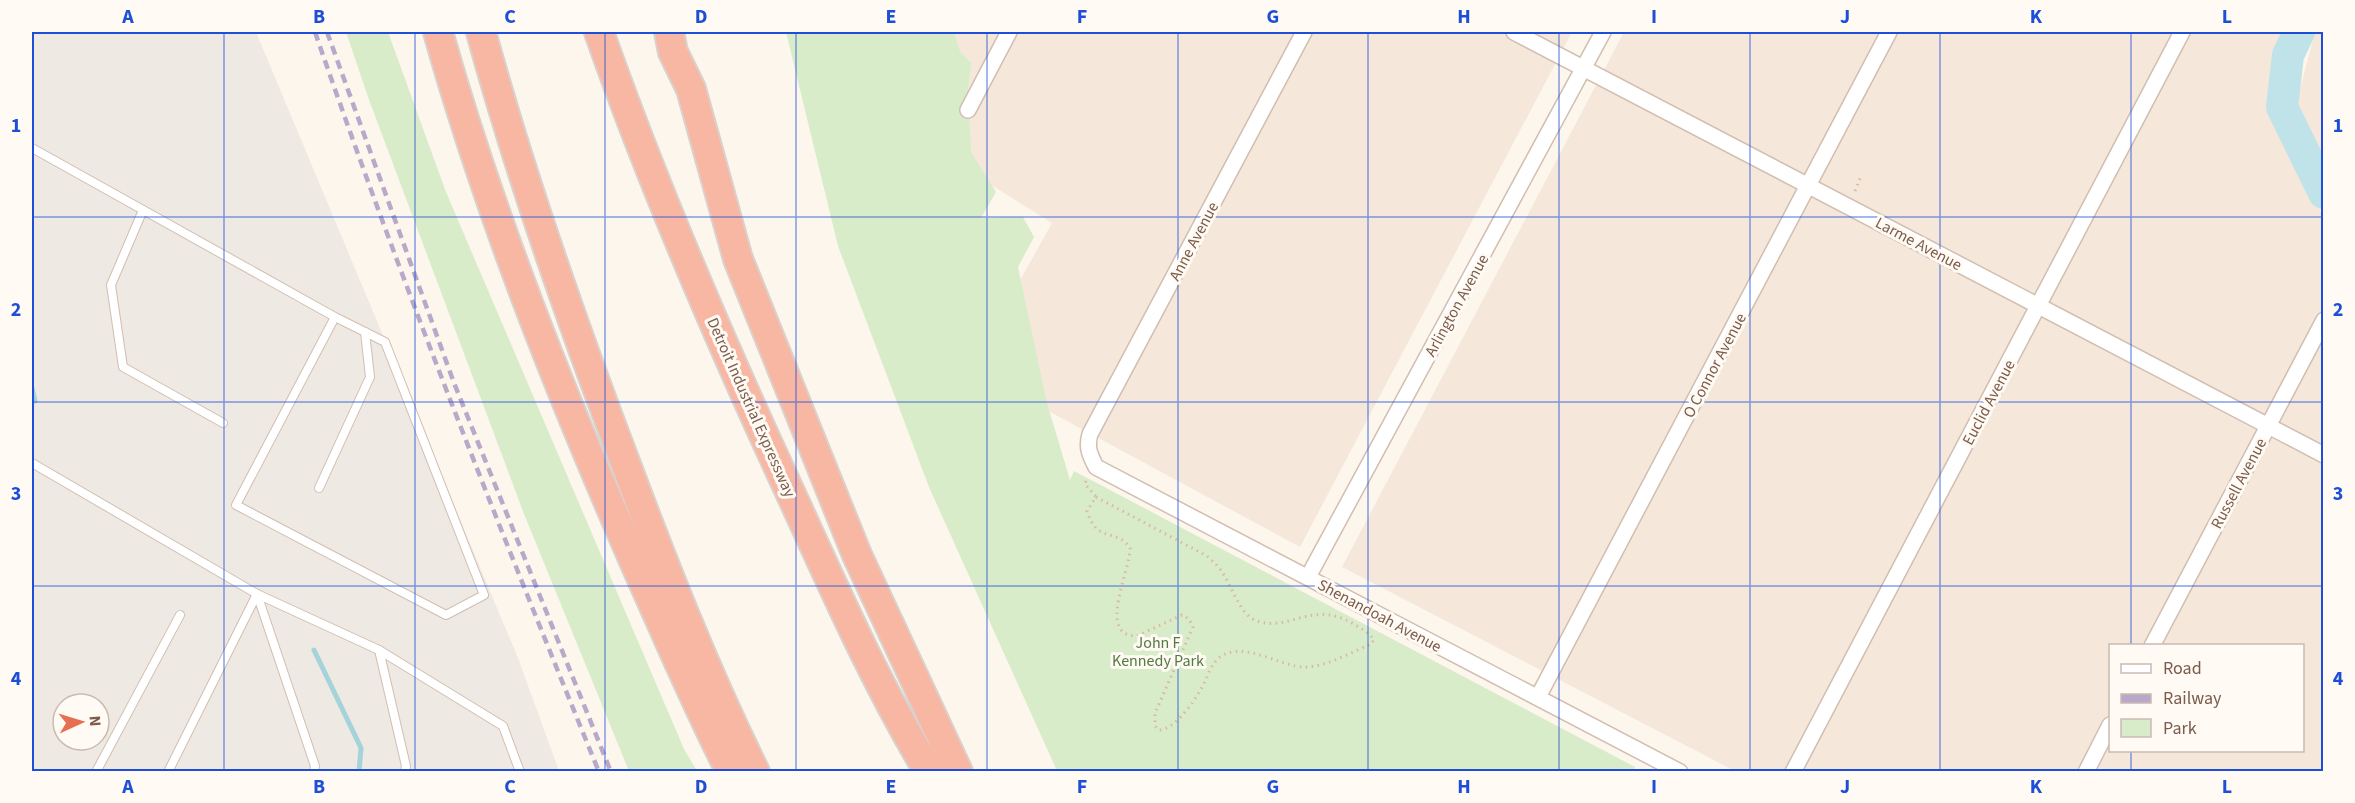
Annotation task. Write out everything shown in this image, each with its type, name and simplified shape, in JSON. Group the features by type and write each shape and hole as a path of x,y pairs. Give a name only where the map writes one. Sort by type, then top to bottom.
{"highway":[{"path":"424,32 445,94 480,165"},
{"path":"438,32 480,165 535,322 607,500 731,771"},
{"path":"481,32 512,146 572,323 664,565 755,771"},
{"name":"Detroit Industrial Expressway","path":"599,32 732,366 843,607 896,716 928,771"},
{"path":"669,32 673,52 691,89 738,259 857,555 958,771"},
{"path":"689,32 691,89"}],"street":[{"path":"968,110 1009,32"},
{"name":"Anne Avenue","path":"1088,452 1090,434 1304,32"},
{"name":"Larme Avenue","path":"1514,32 2324,455"},
{"name":"Arlington Avenue","path":"1308,577 1603,32"},
{"name":"O Connor Avenue","path":"1538,698 1889,32"},
{"name":"Euclid Avenue","path":"1793,771 2182,32"},
{"name":"Russell Avenue","path":"2153,644 2324,320"},
{"name":"Shenandoah Avenue","path":"1088,452 1096,467 1680,771"},
{"path":"2086,771 2109,727"}],"lane":[{"path":"32,148 335,317 385,342 484,595 446,615 236,505 335,317"},
{"path":"142,210 111,285 123,368 223,423"},
{"path":"319,488 369,377 365,332"},
{"path":"32,463 257,594 379,650 503,726 520,771"},
{"path":"168,771 257,594"},
{"path":"257,594 315,766 314,771"},
{"path":"96,771 180,615"},
{"path":"379,650 406,766 405,771"}],"path":[{"path":"1856,190 1861,176"},
{"path":"1090,474 1085,484 1096,497 1207,556 1220,569 1248,616 1257,621 1275,622 1328,613 1362,629 1374,640 1371,644 1309,667 1246,652 1233,652 1221,657 1200,691 1186,708 1166,730 1159,730 1155,726 1155,713 1193,627 1189,619 1182,615 1137,636 1129,636 1121,631 1117,622 1117,609 1130,548 1122,540 1098,531 1092,525 1087,511 1096,497"}],"shaded area":[{"path":"32,32 256,32 518,658 559,771 32,771"},
{"path":"943,32 1572,32 1300,547 1041,407 1015,289 1052,223 961,166"},
{"path":"1624,32 2281,32 2274,102 2288,153 2323,216 2323,771 1735,771 1342,567"},
{"path":"2315,32 2323,32 2323,159 2296,104"}],"green space":[{"path":"346,32 388,32 446,192 684,749 697,771 629,771 524,514 368,97"},
{"name":"John F Kennedy Park","path":"786,32 954,32 960,51 971,63 968,89 971,152 996,192 981,218 1023,217 1034,237 1018,267 1047,403 1070,480 1074,471 1635,767 1633,771 1057,771 929,487 838,246"}],"waterway":[{"path":"2299,32 2288,55 2282,107 2324,193"},
{"path":"32,388 35,401"},
{"path":"314,650 361,748 359,772"}],"railway":[{"path":"315,32 452,404 599,772"},
{"path":"327,32 454,383 611,772"}]}
